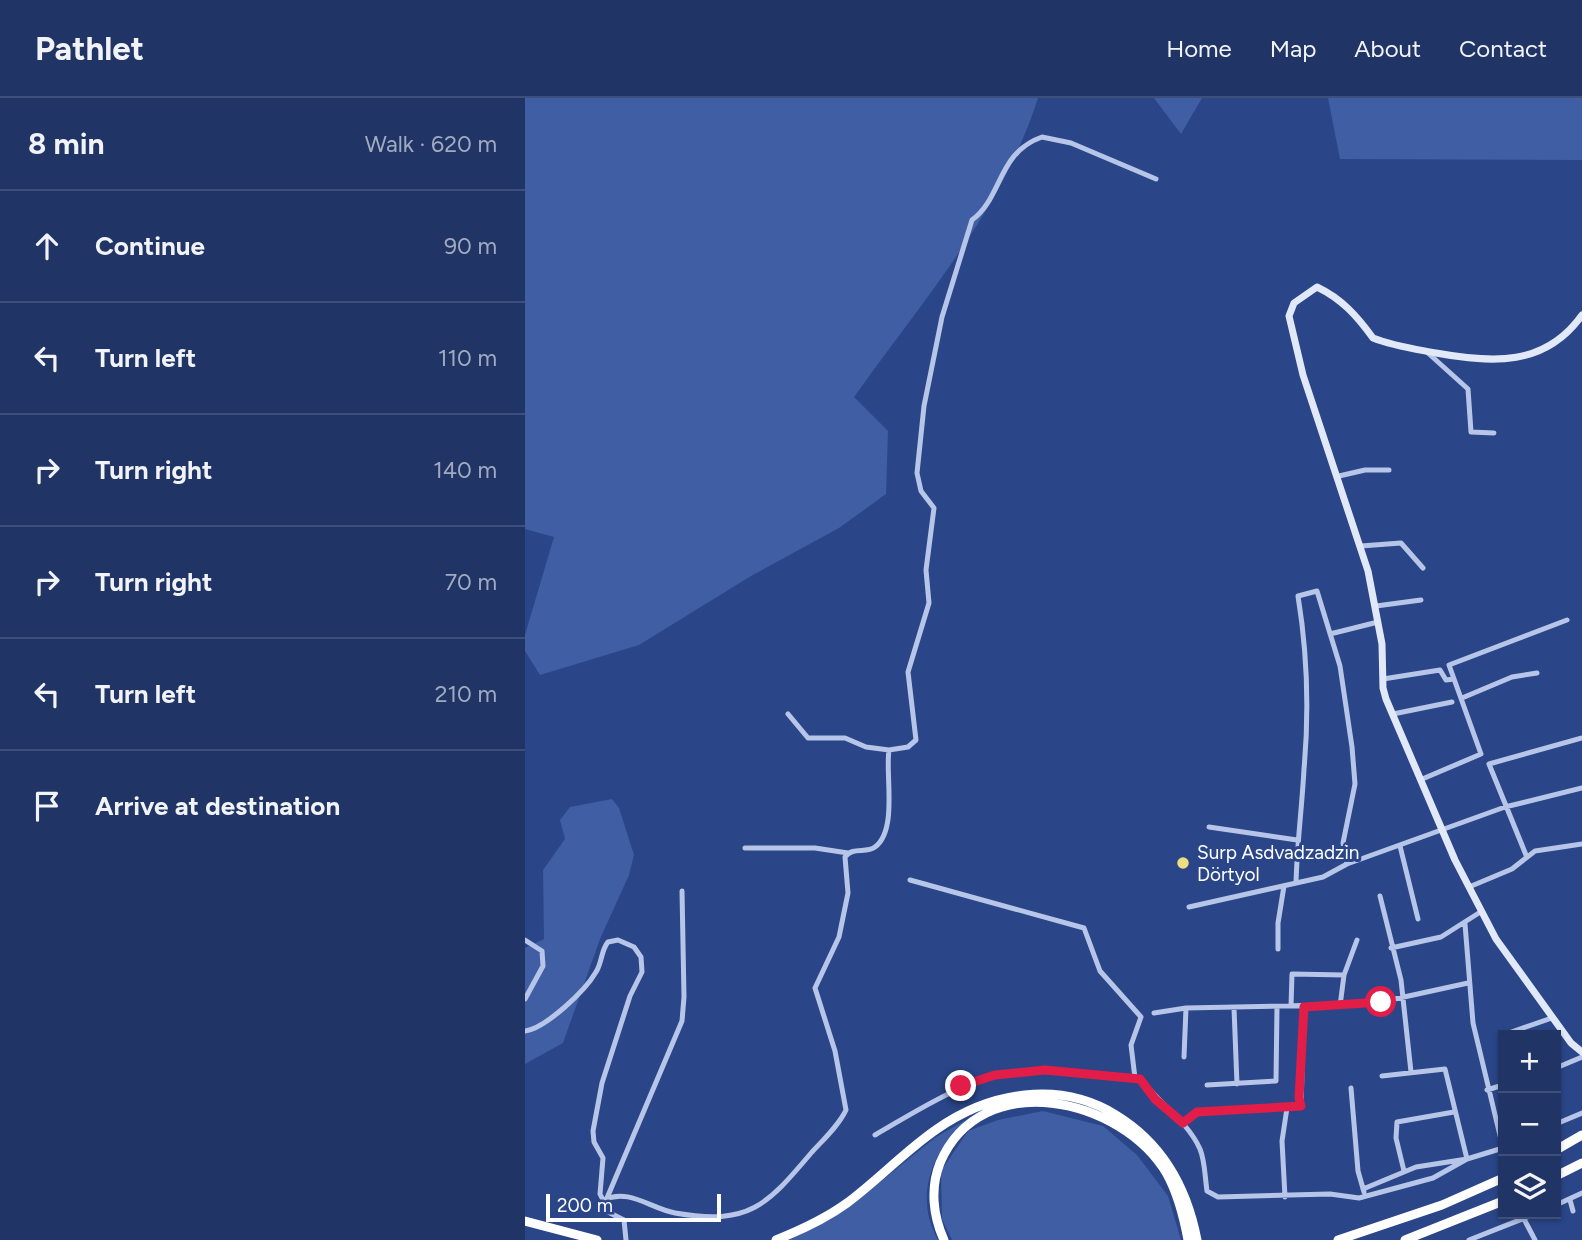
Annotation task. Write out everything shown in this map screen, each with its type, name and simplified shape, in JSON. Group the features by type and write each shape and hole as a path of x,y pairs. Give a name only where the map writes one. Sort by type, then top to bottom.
{"highway":[{"path":"776,1240 816,1223 848,1202 911,1149 964,1112 994,1100 1044,1093 1066,1096 1112,1112 1134,1126 1154,1144 1173,1170 1187,1200 1197,1240"},
{"path":"944,1240 934,1208 934,1188 938,1169 951,1143 972,1120 998,1108 1045,1102 1065,1105 1108,1120 1148,1150 1167,1174 1179,1202 1188,1240"},
{"path":"1561,1147 1582,1135"},
{"path":"1561,1174 1582,1163"},
{"path":"1338,1240 1442,1205 1498,1180"},
{"path":"1405,1240 1498,1203"},
{"path":"1418,1240 1498,1203"},
{"path":"525,1222 577,1240"},
{"path":"525,1222 597,1240"}],"street":[{"path":"788,714 808,738 845,738 866,747 889,750 914,744 917,735 908,672 929,603 926,570 934,508 918,485 918,456 939,327 972,220 982,212 1015,153 1042,137 1078,146 1156,179"},
{"path":"1582,316 1567,335 1551,346 1510,359 1483,360 1425,351 1373,338 1356,314 1335,296 1317,287 1306,292 1289,310 1303,375 1361,546 1376,606 1383,644 1383,679 1393,714 1420,780 1496,939 1552,1018 1582,1052"},
{"path":"1425,351 1468,390 1471,432 1494,433"},
{"path":"1339,476 1365,470 1389,470"},
{"path":"1361,546 1401,543 1423,568"},
{"path":"1296,883 1304,770 1305,706 1298,596 1317,591 1340,666 1352,747 1355,784 1343,843 1347,864"},
{"path":"1376,606 1421,600"},
{"path":"1420,780 1481,754 1449,666 1567,620"},
{"path":"1330,634 1378,622"},
{"path":"1383,679 1431,669 1440,670 1446,680 1454,679"},
{"path":"1462,698 1512,677 1537,673"},
{"path":"1393,714 1452,702"},
{"path":"1527,855 1489,764 1582,738"},
{"path":"745,848 815,848 848,853 873,849 882,835 888,814 889,750"},
{"path":"1189,906 1323,877 1347,864 1445,831 1505,807 1582,788"},
{"path":"1209,827 1297,840"},
{"path":"1469,887 1512,869 1527,855 1582,844"},
{"path":"1400,846 1418,919"},
{"path":"605,1199 627,1196 652,1202 672,1212 716,1216 753,1211 772,1198 842,1118 847,1103 815,988 839,937 848,893 848,853"},
{"path":"910,880 1084,928 1100,971 1141,1017 1131,1045 1135,1078"},
{"path":"1278,949 1278,923 1285,886"},
{"path":"626,1240 624,1220 602,1209 682,1021 682,891"},
{"path":"1380,896 1404,997 1411,1072"},
{"path":"1391,948 1433,940 1465,924 1482,911"},
{"path":"1363,1189 1403,1171 1467,1159 1503,1148 1487,1090 1468,983 1465,924"},
{"path":"525,940 543,951 543,966 525,999"},
{"path":"525,1031 550,1019 591,980 598,971 608,942 618,940 634,947 641,957 642,972 630,996 602,1083 593,1131 594,1142 603,1158 600,1194 605,1199"},
{"path":"1340,1006 1344,975 1357,940"},
{"path":"1291,1006 1292,974 1344,975"},
{"path":"1154,1013 1186,1008 1340,1006 1404,997 1468,983"},
{"path":"1207,1085 1276,1081 1277,1007"},
{"path":"1183,1123 1197,1112 1301,1106 1299,1098 1304,1007"},
{"path":"1184,1057 1186,1008"},
{"path":"1234,1008 1237,1084"},
{"path":"1517,1030 1552,1018"},
{"path":"1561,1066 1582,1057"},
{"path":"1382,1076 1445,1069 1467,1159"},
{"path":"875,1135 961,1086 995,1075 1045,1070 1140,1079 1155,1099 1183,1123 1200,1150 1207,1191 1218,1198 1330,1194 1367,1197 1433,1178 1467,1159"},
{"path":"1487,1090 1498,1087"},
{"path":"1351,1088 1358,1171 1367,1197"},
{"path":"1285,1197 1282,1141 1287,1108"},
{"path":"1403,1171 1397,1122 1454,1112"},
{"path":"1561,1122 1582,1112"},
{"path":"1561,1203 1582,1193"},
{"path":"1570,1200 1573,1210"},
{"path":"1469,1240 1524,1219 1535,1240"}],"shaded area":[{"path":"525,98 1038,98 1023,139 982,217 854,397 888,431 886,494 839,528 751,576 639,645 540,675 525,651 525,635 554,537 525,529"},
{"path":"1154,98 1202,98 1181,134"},
{"path":"1328,98 1582,98 1582,160 1340,159"},
{"path":"612,799 619,808 634,855 629,875 600,939 563,1043 525,1064 525,948 544,939 543,870 565,839 560,820 570,807"},
{"path":"982,1111 953,1135 933,1166 927,1202 930,1221 938,1240 789,1240 860,1198 936,1137"},
{"path":"1043,1111 1103,1126 1137,1155 1168,1196 1181,1240 952,1240 942,1219 941,1171 968,1131 998,1120"}],"place":[{"name":"Surp Asdvadzadzin Dörtyol","path":"1183,863"}],"route":[{"path":"961,1086 1018,1071 1045,1070 1140,1079 1155,1099 1183,1123 1197,1112 1221,1113 1301,1106 1299,1098 1304,1007 1381,1002"}]}
